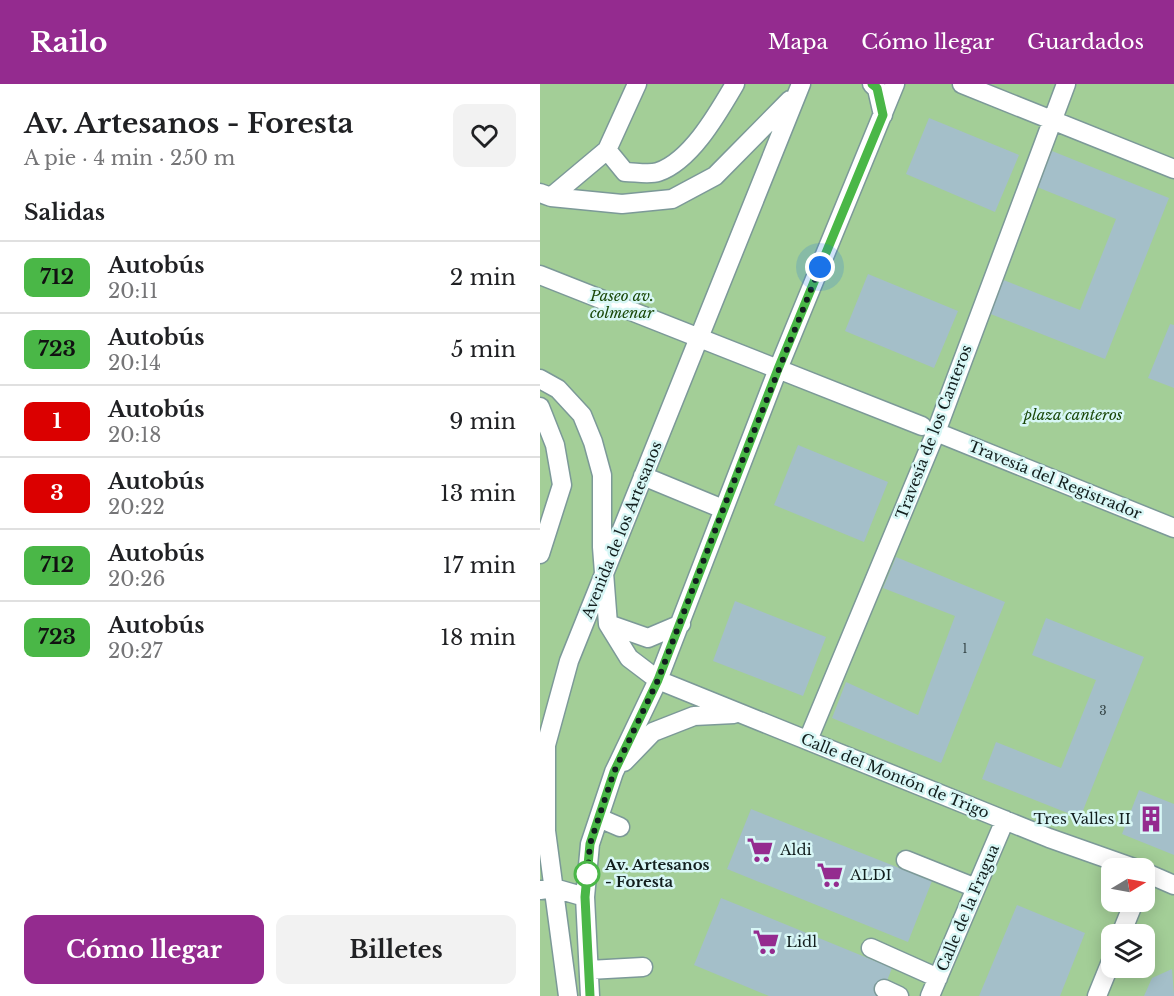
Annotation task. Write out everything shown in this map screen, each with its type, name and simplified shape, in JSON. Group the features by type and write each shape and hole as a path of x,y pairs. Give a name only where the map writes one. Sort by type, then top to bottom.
{"street":[{"path":"546,195 607,150 637,84"},
{"path":"607,150 625,172 657,172 675,163 709,128 735,84"},
{"path":"872,84 877,88 883,115"},
{"path":"590,996 585,897 590,844 614,772 658,680 681,624 778,369 895,84"},
{"path":"962,84 1174,169"},
{"path":"992,84 1004,101"},
{"name":"Travesía de los Canteros","path":"808,740 1066,84"},
{"path":"546,195 622,204 672,199 716,176 801,87"},
{"name":"Avenida de los Artesanos","path":"568,996 547,889 546,745 569,662 801,87"},
{"name":"Travesía del Registrador","path":"540,275 1174,528"},
{"path":"540,379 558,389 582,415 593,442 602,475 604,577 608,624 648,638 681,624"},
{"path":"540,407 555,445 562,485 540,554"},
{"path":"643,476 723,509"},
{"name":"Calle del Montón de Trigo","path":"608,624 629,658 658,680 1005,820 1107,858"},
{"path":"614,772 653,732 694,716 742,714"},
{"path":"599,818 620,827"},
{"name":"Calle de la Fragua","path":"930,996 1005,820"},
{"path":"906,860 976,888"},
{"path":"1155,877 1174,885"},
{"path":"547,889 585,897"},
{"path":"871,948 938,978"},
{"path":"589,970 643,967"},
{"path":"1097,996 1104,978"}],"green space":[{"path":"540,84 1174,84 1174,996 540,996"}],"building":[{"path":"929,118 1019,155 995,212 906,174"},
{"path":"1052,151 1169,198 1105,359 988,313 1001,279 1080,310 1116,219 1037,187"},
{"path":"868,274 958,311 934,368 845,331"},
{"path":"1170,324 1174,325 1174,388 1148,378"},
{"path":"798,445 888,482 864,542 774,505"},
{"path":"896,557 1005,602 941,763 832,718 846,682 918,715 955,616 883,588"},
{"path":"735,601 826,637 803,696 713,661"},
{"path":"1046,618 1144,657 1080,818 982,779 996,742 1061,768 1096,680 1032,655"},
{"name":"Tres Valles II","path":"1139,790 1174,804 1174,855 1122,834"},
{"name":"ALDI","path":"751,809 932,881 908,942 727,869"},
{"name":"Lidl","path":"721,898 892,968 881,996 769,996 694,965"},
{"path":"1017,905 1085,933 1060,996 979,996"},
{"path":"1172,969 1174,996 1144,996 1152,978"}],"bus line":[{"name":"712","path":"590,996 585,897 590,844 614,772 658,680 681,624 778,369 883,115 877,88 872,84"}],"place":[{"name":"Tres Valles II","path":"1151,819"},
{"name":"Aldi","path":"760,850"},
{"name":"Av. Artesanos - Foresta","path":"587,874"},
{"name":"ALDI","path":"830,875"},
{"name":"Lidl","path":"766,942"}],"route":[{"path":"587,874 587,879 590,844 614,772 658,680 681,624 731,489 820,267"}],"park label":[{"name":"Paseo av. colmenar","path":"622,304"},
{"name":"plaza canteros","path":"1073,415"}]}
